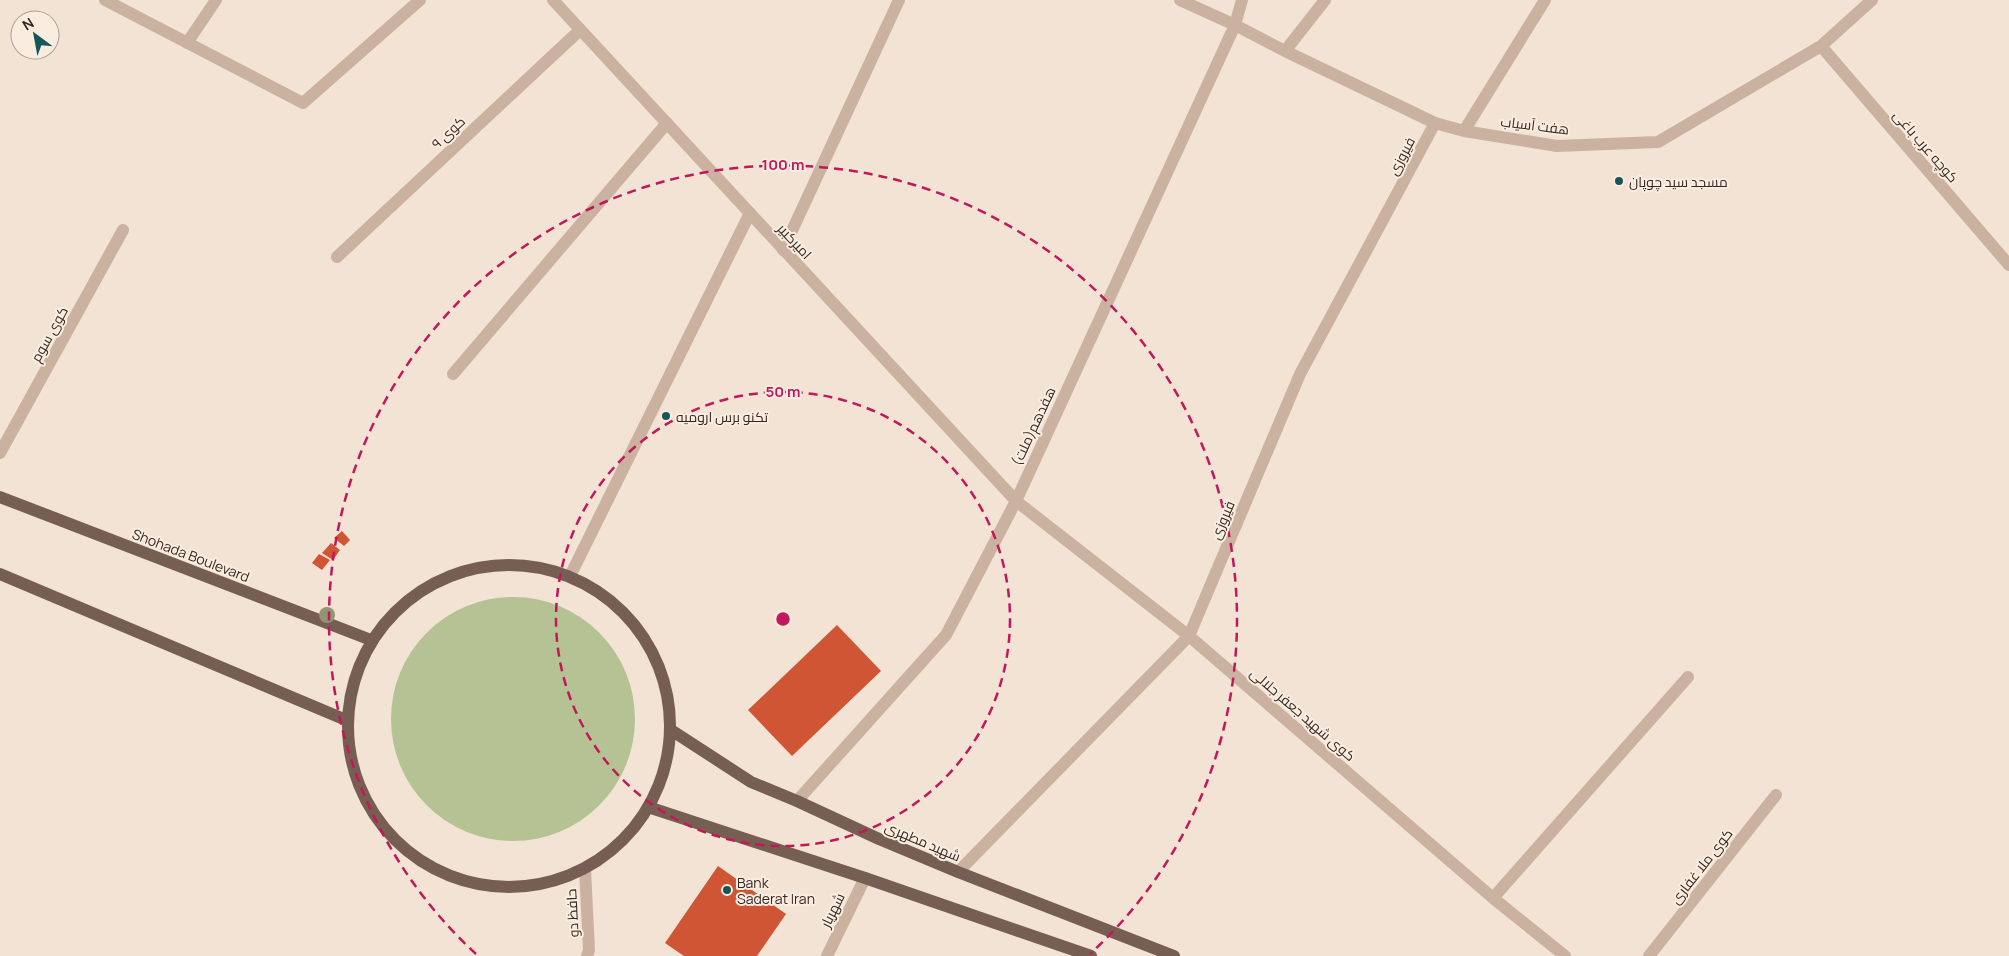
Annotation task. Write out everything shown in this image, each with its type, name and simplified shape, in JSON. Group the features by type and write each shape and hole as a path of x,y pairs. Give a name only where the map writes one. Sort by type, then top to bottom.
{"main road":[{"name":"Shohada Boulevard","path":"0,497 371,640"},
{"path":"513,564 570,576 594,587 627,614 651,648 667,688 671,730 660,783 648,807 621,843 585,869 545,884 502,888 461,881 422,864 389,836 365,802 350,762 346,720 353,679 371,640 397,608 432,583 472,568 513,564"},
{"path":"0,574 346,720"},
{"name":"شهید مطهری","path":"671,730 751,782 798,800 879,839 958,872 1174,956"},
{"path":"648,807 865,878 1090,956"}],"street":[{"path":"105,0 304,103 420,0"},
{"path":"186,43 216,0"},
{"name":"امیرکبیر","path":"553,0 1016,501"},
{"path":"783,250 899,0"},
{"name":"هفت آسیاب","path":"1180,0 1235,25 1435,124 1464,131 1557,146 1658,142 1821,46 1872,0"},
{"name":"هفدهم(ملت)","path":"798,800 946,636 1016,501 1235,25 1242,0"},
{"path":"1285,51 1325,0"},
{"path":"1464,131 1545,0"},
{"name":"کوی ۹","path":"337,257 580,30"},
{"name":"کوچه عرب باغی","path":"1821,46 2009,265"},
{"path":"453,374 667,123"},
{"name":"فیروزی","path":"958,872 1189,636 1300,374 1435,124"},
{"path":"570,576 750,213"},
{"name":"کوی سوم","path":"0,452 124,230"},
{"name":"کوی شهید جعفر جلالی","path":"1016,501 1189,636 1493,898 1565,956"},
{"path":"1493,898 1688,677"},
{"name":"کوی ملا غفاری","path":"1649,956 1776,795"},
{"name":"حافظ دو","path":"585,869 589,950 587,956"},
{"name":"شهریار","path":"827,956 865,878"}],"green space":[{"path":"513,597 537,599 560,606 581,617 599,633 615,651 626,672 633,695 635,719 633,743 626,766 615,787 599,805 581,821 560,832 537,839 513,841 489,839 466,832 445,821 427,805 411,787 400,766 393,743 391,719 393,695 400,672 411,651 427,633 445,617 466,606 489,599"}],"building":[{"path":"342,531 350,540 344,546 334,538"},
{"path":"331,543 340,550 333,560 322,553"},
{"path":"319,554 330,560 322,570 312,563"},
{"path":"837,625 881,671 792,756 748,710"},
{"name":"Bank Saderat Iran","path":"718,866 786,914 757,956 684,956 665,943"}],"place":[{"name":"مسجد سید چوپان","path":"1619,181"},
{"name":"تکنو برس ارومیه","path":"666,416"},
{"name":"Bank Saderat Iran","path":"727,890"}]}
